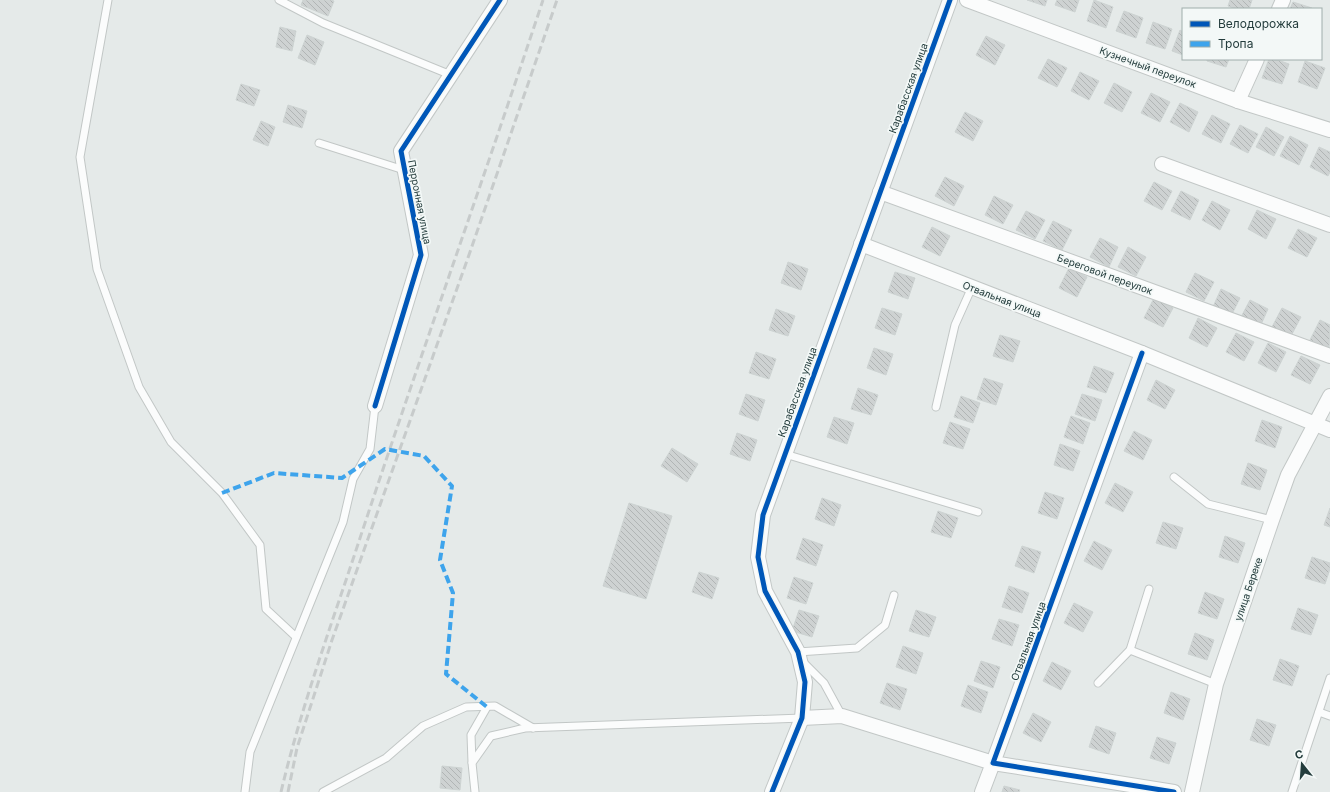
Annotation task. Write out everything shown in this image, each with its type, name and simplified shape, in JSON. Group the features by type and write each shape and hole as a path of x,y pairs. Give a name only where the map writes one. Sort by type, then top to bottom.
{"street":[{"name":"Перронная улица","path":"375,406 421,255 401,151 500,0"},
{"name":"Карабасская улица","path":"772,792 802,718 805,682 799,655 765,591 758,557 762,515 950,0"},
{"name":"Кузнечный переулок","path":"967,0 1238,101 1330,130"},
{"path":"1238,101 1257,60"},
{"path":"1162,164 1330,225"},
{"name":"Береговой переулок","path":"880,192 1330,356"},
{"name":"Отвальная улица","path":"861,244 1142,353 1330,430"},
{"name":"Отвальная улица","path":"982,792 1142,353"},
{"name":"улица Береке","path":"1192,792 1216,684 1272,520 1288,475 1330,396"},
{"path":"802,718 842,716 993,763 1174,792"}],"lane":[{"path":"108,0 80,156 97,269 139,387 171,442 222,493 260,545 266,609 296,637"},
{"path":"279,0 323,23 451,75"},
{"path":"319,143 404,170"},
{"path":"936,407 955,325 972,287"},
{"path":"245,792 250,752 343,522 353,479 370,449 375,406"},
{"path":"785,454 978,512"},
{"path":"1174,476 1208,504 1272,520"},
{"path":"1098,683 1130,650 1149,589"},
{"path":"799,655 857,648 885,625 894,595"},
{"path":"1130,650 1216,684"},
{"path":"799,655 824,683 842,716"},
{"path":"1292,792 1330,678"},
{"path":"323,792 386,758 423,726 466,707 494,706 533,728"},
{"path":"475,792 471,735 487,707"},
{"path":"1318,712 1330,716"},
{"path":"472,763 491,736 533,728 802,718"}],"building":[{"path":"303,0 334,1 328,16 301,5"},
{"path":"1027,0 1047,0 1045,6"},
{"path":"1057,0 1079,0 1075,12 1055,5"},
{"path":"1094,0 1113,7 1106,28 1087,21"},
{"path":"1230,0 1252,0 1249,8 1234,8 1228,6"},
{"path":"1293,2 1312,8 1290,8"},
{"path":"1124,11 1143,18 1136,38 1116,31"},
{"path":"1153,22 1172,29 1165,49 1146,43"},
{"path":"280,27 296,31 292,51 276,47"},
{"path":"1180,30 1182,31 1182,55 1172,51"},
{"path":"307,35 324,42 315,65 298,58"},
{"path":"986,36 1005,45 995,65 976,55"},
{"path":"1048,59 1067,68 1057,87 1038,78"},
{"path":"1207,60 1229,60 1226,67"},
{"path":"1269,60 1278,60 1289,64 1282,84 1262,78"},
{"path":"1305,61 1325,68 1317,89 1298,82"},
{"path":"1080,72 1099,81 1089,100 1071,91"},
{"path":"1114,83 1132,92 1122,112 1104,103"},
{"path":"241,84 260,90 254,106 236,100"},
{"path":"1151,93 1170,102 1160,122 1141,113"},
{"path":"1180,103 1198,112 1189,132 1170,122"},
{"path":"288,105 307,111 302,128 283,122"},
{"path":"965,112 983,121 973,141 955,132"},
{"path":"1212,115 1230,124 1221,143 1202,134"},
{"path":"261,121 275,127 268,146 253,140"},
{"path":"1240,125 1258,134 1248,153 1230,144"},
{"path":"1266,127 1284,137 1274,156 1256,147"},
{"path":"1290,136 1308,145 1299,165 1280,156"},
{"path":"1319,147 1330,152 1330,172 1328,176 1310,167"},
{"path":"945,177 964,186 954,206 935,196"},
{"path":"1154,182 1172,191 1162,210 1144,201"},
{"path":"1181,191 1199,200 1190,220 1171,211"},
{"path":"994,196 1013,205 1003,224 985,215"},
{"path":"1212,201 1230,210 1220,230 1202,220"},
{"path":"1257,210 1276,219 1266,239 1248,229"},
{"path":"1026,211 1045,220 1035,239 1016,230"},
{"path":"1053,221 1072,230 1062,250 1043,241"},
{"path":"932,227 950,236 940,256 922,247"},
{"path":"1298,229 1317,238 1307,257 1288,248"},
{"path":"1100,238 1118,247 1109,267 1090,257"},
{"path":"1128,247 1146,257 1136,276 1118,267"},
{"path":"788,262 808,269 801,290 781,283"},
{"path":"1069,268 1087,277 1077,297 1059,288"},
{"path":"895,272 915,278 908,299 888,292"},
{"path":"1195,273 1214,282 1204,301 1186,292"},
{"path":"1221,289 1240,298 1230,318 1212,309"},
{"path":"1154,298 1173,308 1163,327 1144,318"},
{"path":"1250,300 1268,309 1259,329 1240,319"},
{"path":"882,308 902,314 895,335 875,328"},
{"path":"1282,308 1301,317 1291,336 1272,327"},
{"path":"776,309 795,316 788,336 769,330"},
{"path":"1198,318 1217,328 1207,347 1189,338"},
{"path":"1320,320 1330,325 1329,349 1310,340"},
{"path":"1236,333 1254,342 1244,361 1226,352"},
{"path":"1000,335 1020,341 1013,362 993,356"},
{"path":"1268,343 1286,352 1276,372 1258,363"},
{"path":"874,348 893,354 886,375 867,368"},
{"path":"756,352 776,359 769,379 749,373"},
{"path":"1301,356 1320,365 1310,384 1291,375"},
{"path":"1094,366 1114,373 1106,393 1087,387"},
{"path":"984,378 1003,384 996,405 977,399"},
{"path":"1156,380 1175,390 1165,409 1147,400"},
{"path":"858,388 878,395 871,415 851,409"},
{"path":"746,394 765,400 758,421 739,414"},
{"path":"1082,394 1102,400 1095,421 1075,414"},
{"path":"961,396 980,403 973,423 954,417"},
{"path":"1071,416 1090,423 1083,444 1064,437"},
{"path":"834,417 854,423 847,444 827,437"},
{"path":"1262,420 1282,427 1275,448 1255,441"},
{"path":"950,422 970,429 963,449 943,443"},
{"path":"1134,431 1152,440 1143,460 1124,451"},
{"path":"737,433 757,440 750,461 730,454"},
{"path":"1060,444 1080,451 1073,471 1054,465"},
{"path":"672,448 698,464 687,482 661,466"},
{"path":"1248,463 1267,470 1260,490 1241,484"},
{"path":"1115,483 1133,492 1123,512 1105,503"},
{"path":"1045,492 1064,498 1057,519 1038,513"},
{"path":"822,498 841,505 834,526 815,519"},
{"path":"629,503 672,516 646,599 603,586"},
{"path":"1330,508 1330,527 1324,525"},
{"path":"938,511 958,518 951,538 931,532"},
{"path":"1163,522 1183,528 1176,549 1156,543"},
{"path":"1225,536 1245,543 1238,563 1219,557"},
{"path":"803,538 823,545 816,566 796,559"},
{"path":"1094,541 1112,550 1102,570 1084,561"},
{"path":"1022,546 1041,552 1034,573 1015,566"},
{"path":"1312,557 1330,563 1330,569 1325,584 1305,578"},
{"path":"699,572 719,578 712,599 692,592"},
{"path":"794,577 813,583 806,604 787,598"},
{"path":"1009,586 1029,593 1022,613 1002,607"},
{"path":"1205,592 1224,599 1217,619 1198,613"},
{"path":"1074,603 1093,612 1083,632 1064,623"},
{"path":"1298,608 1318,615 1311,635 1291,629"},
{"path":"799,610 819,616 812,637 792,631"},
{"path":"916,610 936,617 929,637 909,631"},
{"path":"999,619 1019,625 1012,646 992,639"},
{"path":"1195,633 1214,640 1207,660 1188,654"},
{"path":"903,646 923,653 916,674 896,667"},
{"path":"1280,659 1299,666 1292,686 1273,680"},
{"path":"981,661 1000,667 993,688 974,681"},
{"path":"1052,662 1071,671 1061,690 1043,681"},
{"path":"887,683 907,689 900,710 880,703"},
{"path":"968,685 988,692 981,713 961,706"},
{"path":"1171,692 1190,699 1183,720 1164,713"},
{"path":"1033,713 1051,722 1041,742 1023,733"},
{"path":"1257,719 1276,725 1269,746 1250,740"},
{"path":"1096,726 1116,733 1109,754 1089,747"},
{"path":"1157,737 1176,743 1169,764 1150,758"},
{"path":"442,766 462,768 460,790 440,788"},
{"path":"1004,786 1020,790 1019,792 1002,792"}],"railway":[{"path":"281,792 289,759 319,661 384,465 543,0"},
{"path":"288,792 297,748 332,640 470,252 557,0"}],"marked path":[{"path":"222,493 274,473 342,478 385,449 424,456 452,486 440,560 453,593 446,674 487,707"}],"cycle path":[{"path":"375,406 421,255 401,151 500,0"},
{"path":"772,792 802,718 805,682 798,652 765,591 758,557 763,515 950,0"},
{"path":"1142,353 993,763 1174,792"}]}
